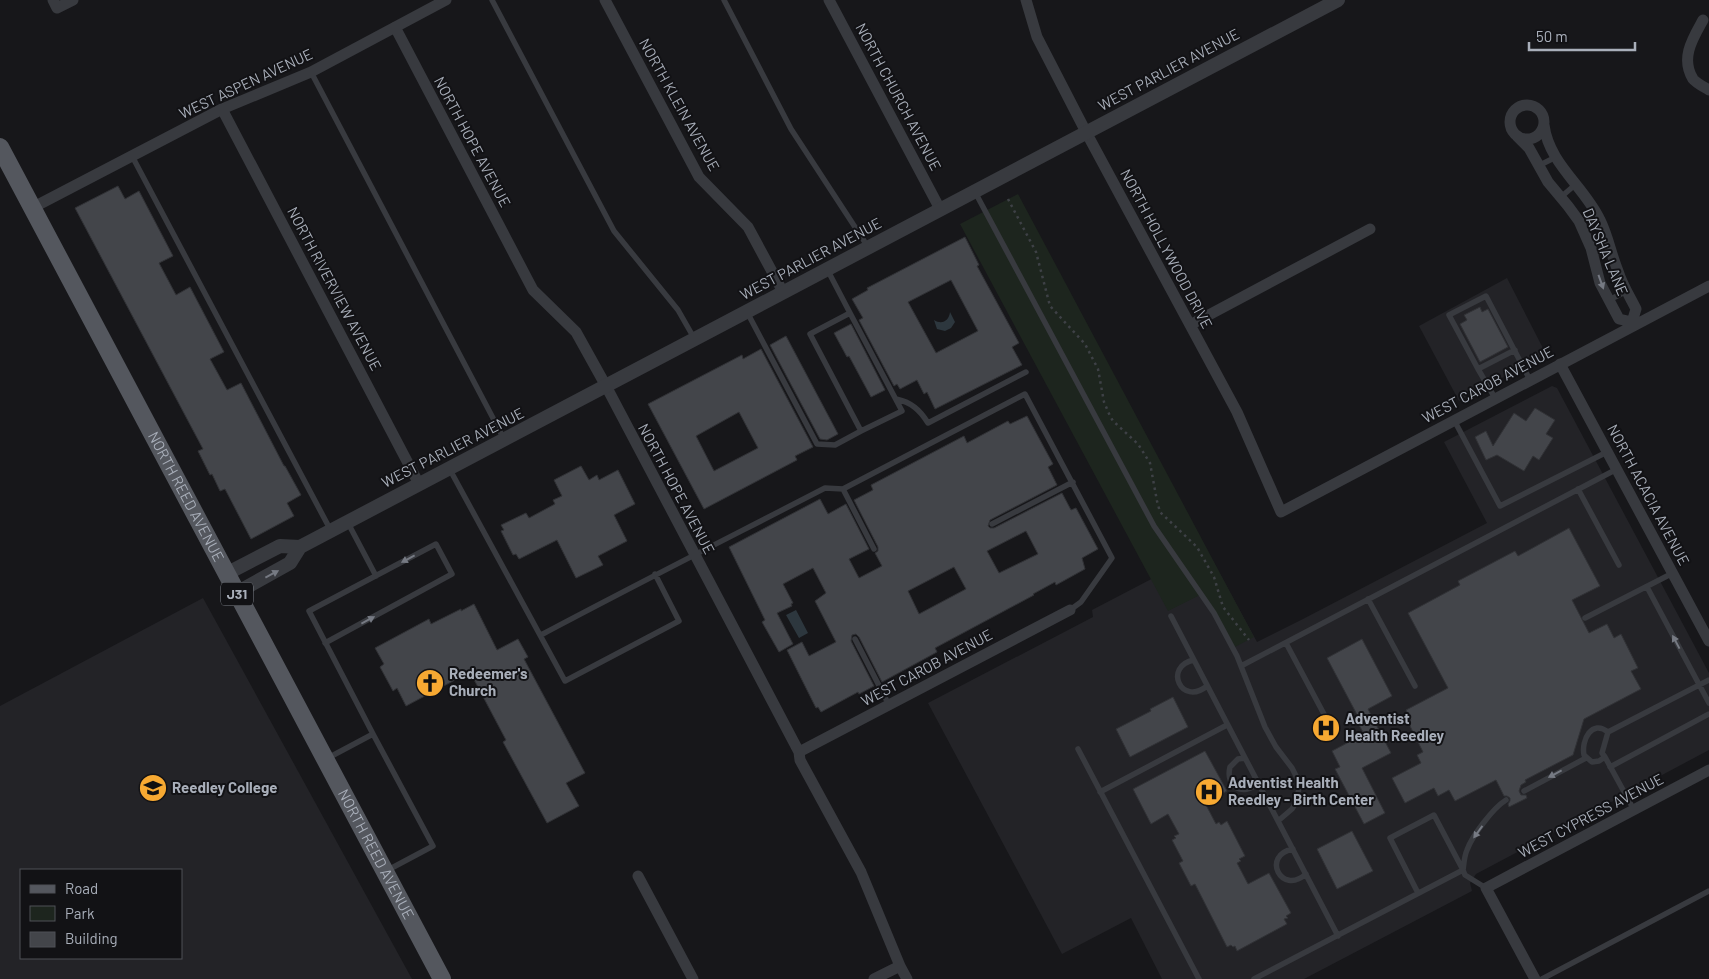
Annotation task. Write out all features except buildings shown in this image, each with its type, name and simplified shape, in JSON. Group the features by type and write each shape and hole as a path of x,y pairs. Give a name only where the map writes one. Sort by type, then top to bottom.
{"main road":[{"name":"NORTH REED AVENUE","path":"0,147 442,979"}],"street":[{"path":"53,0 57,8 73,0"},
{"name":"WEST ASPEN AVENUE","path":"32,208 222,109 311,72 446,0"},
{"name":"NORTH KLEIN AVENUE","path":"605,0 699,177 748,227 783,292"},
{"name":"NORTH CHURCH AVENUE","path":"829,0 940,209"},
{"name":"NORTH HOLLYWOOD DRIVE","path":"1026,0 1037,37 1086,132 1238,412 1281,512"},
{"name":"WEST PARLIER AVENUE","path":"236,593 290,563 300,547 347,521 1338,0"},
{"path":"1703,20 1690,44 1686,62 1693,80 1709,90"},
{"name":"NORTH HOPE AVENUE","path":"395,27 533,290 576,332 606,386 799,752 800,760 861,872 907,979"},
{"name":"DAYSHA LANE","path":"1527,105 1538,109 1544,119 1544,125 1547,140 1556,157 1593,207 1606,233 1618,272 1636,309 1633,323 1620,319 1600,283 1592,254 1579,221 1548,182 1529,148 1510,126 1510,120 1512,114 1521,106 1527,105"},
{"name":"NORTH RIVERVIEW AVENUE","path":"222,109 419,484"},
{"path":"1517,136 1528,140 1534,138 1539,135 1544,125"},
{"path":"1190,325 1370,229"},
{"name":"WEST CAROB AVENUE","path":"1281,512 1560,364 1633,323 1709,286"},
{"name":"NORTH ACACIA AVENUE","path":"1560,364 1709,641"},
{"name":"WEST PARLIER AVENUE","path":"226,574 280,546 300,547"},
{"name":"WEST CAROB AVENUE","path":"799,752 1070,610"},
{"name":"WEST CYPRESS AVENUE","path":"1486,888 1709,770"},
{"path":"638,876 693,979"},
{"path":"1486,888 1535,979"},
{"path":"874,979 900,966"}],"lane":[{"path":"492,0 614,231 678,310 694,340"},
{"path":"724,0 791,129 868,247"},
{"path":"311,72 504,440"},
{"path":"132,156 331,530"},
{"path":"1538,166 1556,157"},
{"path":"1561,197 1576,184"},
{"path":"974,190 1154,526 1201,592 1219,622 1241,666 1265,727 1292,768 1299,787 1297,801 1292,809 1278,821"},
{"path":"1592,254 1611,249"},
{"path":"827,269 902,411"},
{"path":"1609,300 1627,291"},
{"path":"1496,398 1449,315 1486,296 1530,380"},
{"path":"747,312 817,444 835,445 914,405"},
{"path":"850,313 810,334 861,431"},
{"path":"1478,369 1515,350"},
{"path":"896,399 914,405 928,423 1026,372"},
{"path":"541,635 655,574 694,556 825,488 843,489 1025,394 1112,558 1081,602 1070,610"},
{"path":"1454,420 1500,506 1608,451"},
{"path":"449,468 566,681 679,621 655,574"},
{"path":"1241,666 1617,469"},
{"path":"992,524 1072,482"},
{"path":"843,489 874,549"},
{"path":"1578,489 1619,566"},
{"path":"347,521 376,576"},
{"path":"325,643 452,574 436,544 308,611 373,734 433,846 385,871"},
{"path":"1585,618 1673,573"},
{"path":"1647,587 1709,703"},
{"path":"1368,599 1415,686"},
{"path":"1171,616 1338,936"},
{"path":"855,639 889,705"},
{"path":"1286,642 1333,731"},
{"path":"1194,660 1187,662 1179,670 1177,675 1180,686 1189,692 1202,690 1207,686"},
{"path":"1634,810 1602,753 1608,732 1709,680"},
{"path":"1610,767 1709,714"},
{"path":"1100,792 1227,725"},
{"path":"1586,758 1583,748 1590,731 1600,727 1608,732"},
{"path":"325,759 373,734"},
{"path":"1078,749 1199,979"},
{"path":"1524,790 1586,758 1596,762 1604,757"},
{"path":"1245,758 1238,759 1230,767 1229,778 1232,783 1246,790 1253,788 1258,783"},
{"path":"1463,870 1466,852 1470,843 1492,813 1506,800"},
{"path":"1418,893 1390,838 1434,814 1465,875 1486,888"},
{"path":"1292,849 1285,850 1277,858 1276,864 1279,874 1288,880 1294,881 1306,874"},
{"path":"1254,979 1463,870"},
{"path":"1542,979 1709,891"}],"path":[{"path":"1008,199 1036,252 1050,306 1085,344 1098,369 1104,402 1110,416 1138,444 1150,464 1160,512 1196,548 1214,576 1223,607 1249,640"}],"shaded area":[{"path":"1507,278 1546,354 1459,401 1419,326"},
{"path":"950,312 955,322 951,328 945,331 937,329 934,320 945,321"},
{"name":"Adventist Health Reedley","path":"1552,386 1557,388 1709,673 1709,750 1476,874 1470,883 1472,891 1304,979 1162,979 1131,918 1062,954 928,703 1093,617 1092,610 1207,550 1257,642 1303,619 1487,523 1444,442"},
{"name":"Reedley College","path":"203,598 412,979 0,979 0,706"},
{"path":"796,610 808,633 799,638 786,615"}],"green space":[{"path":"1018,194 1254,637 1233,648 1202,594 1168,611 960,224"}],"place":[{"name":"Redeemer's Church","path":"430,683"},
{"name":"Adventist Health Reedley","path":"1326,728"},
{"name":"Reedley College","path":"153,788"},
{"name":"Adventist Health Reedley - Birth Center","path":"1209,792"}]}
